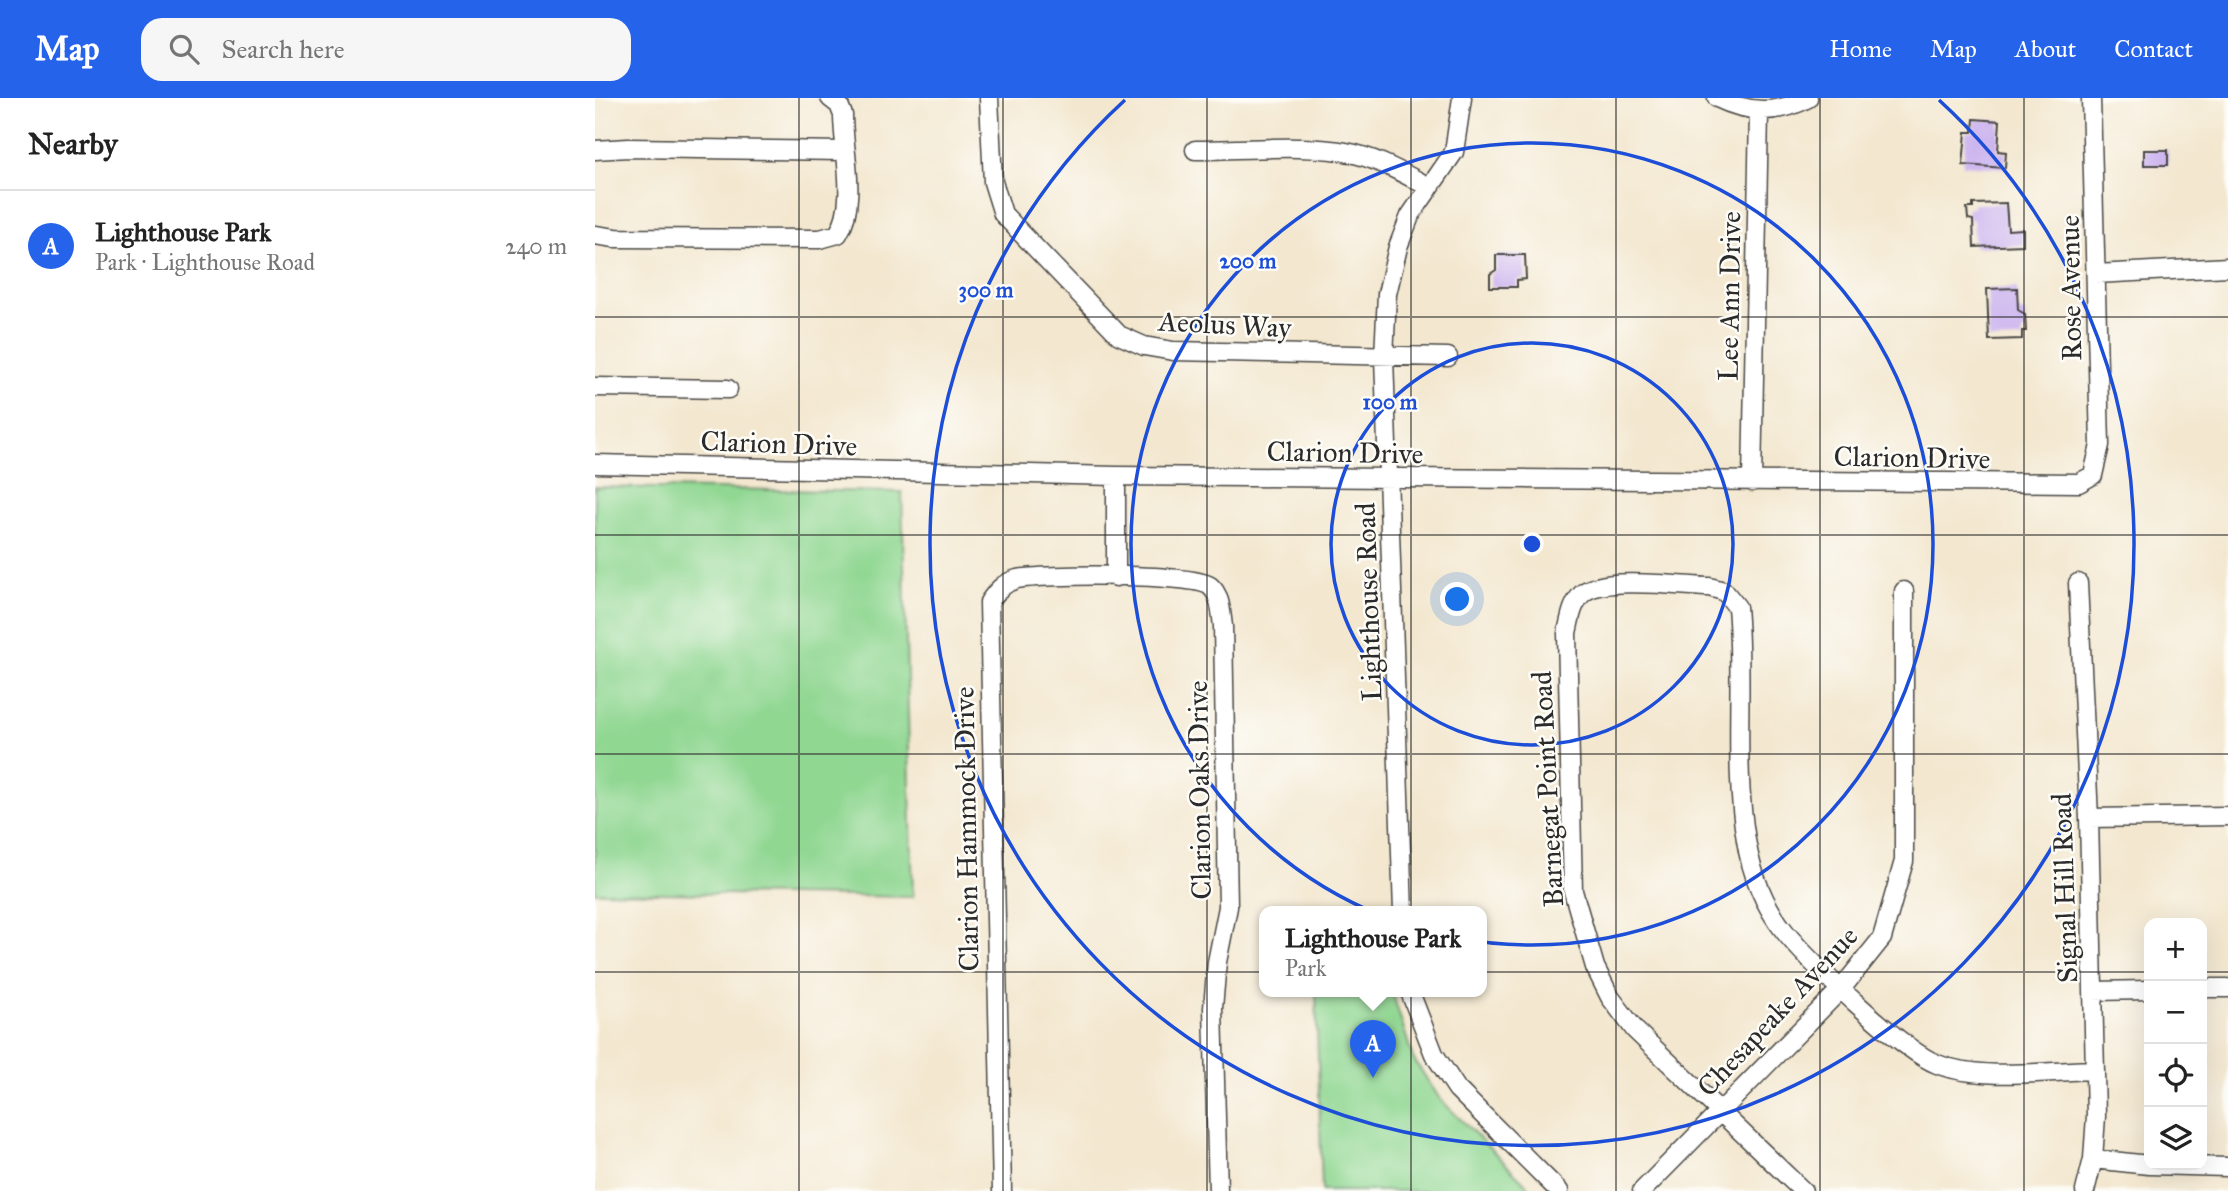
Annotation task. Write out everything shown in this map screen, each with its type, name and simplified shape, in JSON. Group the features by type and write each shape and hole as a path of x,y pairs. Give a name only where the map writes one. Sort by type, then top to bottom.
{"street":[{"path":"595,234 629,238 831,237 838,234 844,224 848,196 843,115 839,106 830,98"},
{"name":"Aeolus Way","path":"989,98 993,182 1003,214 1119,335 1144,346 1173,351 1448,357"},
{"name":"Lighthouse Road","path":"1403,906 1391,479 1384,357 1387,294 1398,247 1410,216 1454,152 1462,98"},
{"path":"1717,98 1735,107 1759,112 1792,107 1808,98"},
{"name":"Rose Avenue","path":"2091,98 2099,446 2093,475"},
{"name":"Lee Ann Drive","path":"1752,482 1759,112"},
{"path":"595,150 628,148 844,151"},
{"path":"1195,150 1313,150 1353,154 1385,164 1429,187"},
{"path":"2096,274 2228,267"},
{"path":"595,387 728,389"},
{"name":"Clarion Drive","path":"595,464 1116,476 2065,485 2079,483 2093,475"},
{"path":"1116,476 1116,577"},
{"name":"Clarion Hammock Drive","path":"1002,1191 989,602 1001,586 1018,579 1116,577"},
{"name":"Clarion Oaks Drive","path":"1116,577 1188,577 1210,586 1220,602 1223,626 1228,907 1217,962 1213,1008 1218,1191"},
{"name":"Signal Hill Road","path":"2078,583 2089,818 2095,1070 2093,1159 2085,1191"},
{"name":"Barnegat Point Road","path":"1803,1191 1721,1109 1635,1030 1610,997 1594,967 1573,891 1567,634 1573,608 1583,593 1599,585 1709,587 1724,592 1737,607 1741,789 1746,841 1758,886 1785,932 1842,988"},
{"name":"Chesapeake Avenue","path":"1642,1191 1842,988 1882,938 1904,861 1904,592"},
{"path":"2089,818 2228,816"},
{"path":"1842,988 1911,1049 1936,1064 1971,1072 2095,1070"},
{"path":"2207,989 2228,988"},
{"path":"2093,991 2144,990"},
{"path":"1413,997 1434,1054 1457,1089 1559,1191"},
{"path":"2093,1159 2144,1164"},
{"path":"2207,1166 2228,1167"}],"green space":[{"path":"595,487 902,492 913,897 595,892"},
{"path":"1316,997 1394,997 1413,1058 1440,1099 1533,1191 1322,1191"}],"building":[{"path":"1974,119 2000,121 1998,151 2006,152 2005,168 1963,165 1966,132 1973,132"},
{"path":"2144,150 2168,150 2168,165 2144,165"},
{"path":"2006,203 2008,230 2023,229 2023,245 1974,247 1973,220 1968,219 1967,208 1973,208 1973,204"},
{"path":"1496,255 1525,255 1526,279 1517,280 1517,287 1490,287 1490,274 1496,270"},
{"path":"2017,288 2018,310 2025,314 2026,331 2022,331 2022,339 1989,340 1987,289"}],"place":[{"name":"Lighthouse Park","path":"1373,1078"}]}
